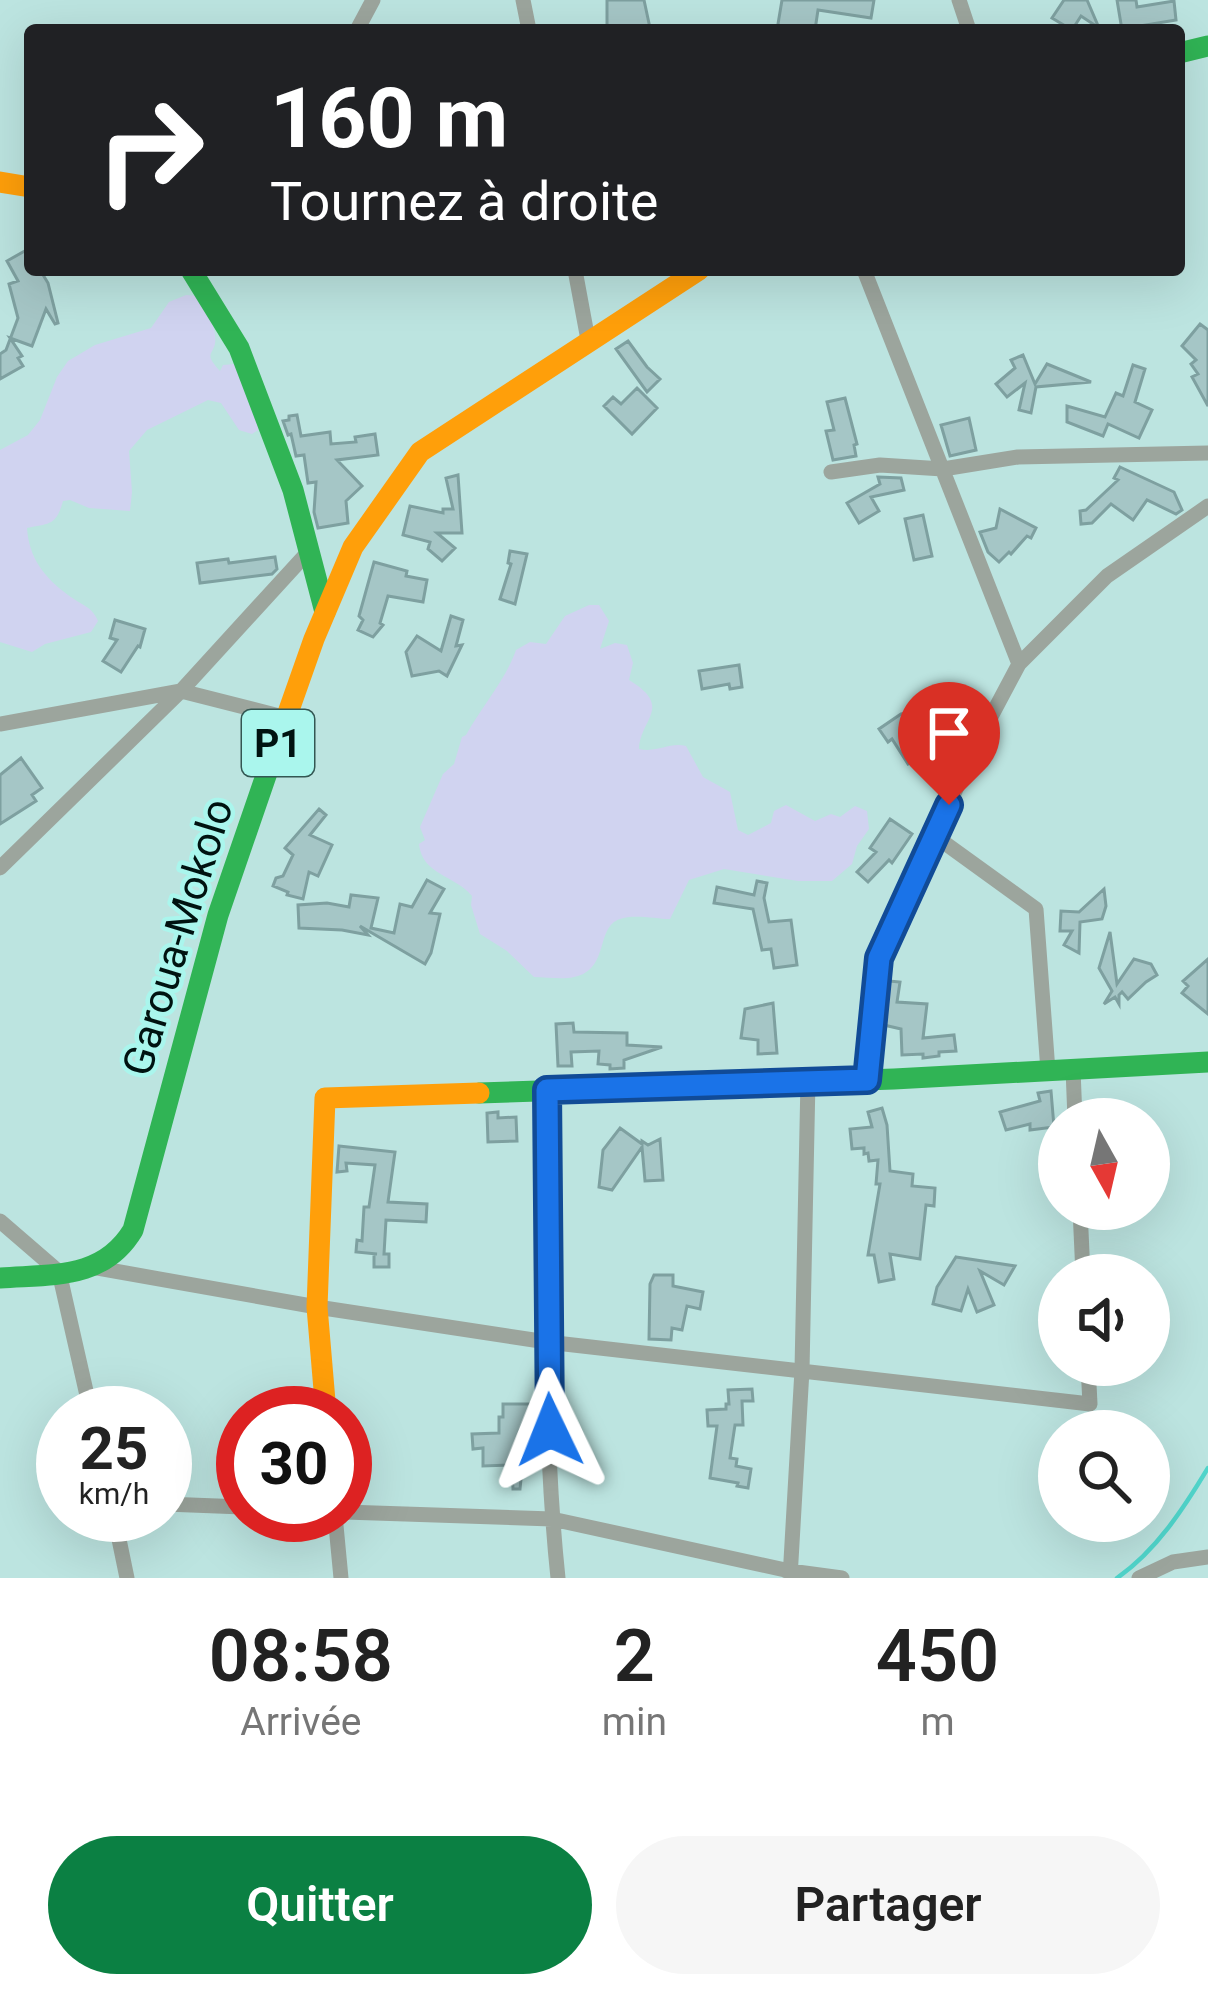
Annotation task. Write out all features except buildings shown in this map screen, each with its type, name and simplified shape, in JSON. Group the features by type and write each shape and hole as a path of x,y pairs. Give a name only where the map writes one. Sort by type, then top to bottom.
{"street":[{"path":"196,276 238,348 293,490 325,612"},
{"path":"575,276 588,340"},
{"name":"Garoua-Mokolo","path":"92,1267 110,1259 133,1230 218,915 352,547 420,452 689,276"},
{"path":"866,276 1019,664"},
{"path":"831,472 880,465 944,469 1018,457 1208,453"},
{"path":"867,1080 879,958 977,743 1019,664 1107,576 1208,506"},
{"path":"0,868 181,691 309,551"},
{"path":"0,724 181,691 287,718"},
{"path":"934,836 1036,909 1048,1071"},
{"path":"324,1386 317,1307 326,1098 867,1080 1208,1062"},
{"path":"1073,1070 1074,1098"},
{"path":"790,1575 802,1370 808,1080"},
{"path":"547,1090 547,1342 558,1578"},
{"path":"0,1221 59,1272 85,1386"},
{"path":"0,1278 92,1267 547,1342 1090,1404 1089,1386"},
{"path":"372,1513 552,1519 790,1575 842,1578"},
{"path":"120,1542 127,1578"},
{"path":"338,1542 341,1578"},
{"path":"1139,1578 1173,1562 1208,1557"}],"shaded area":[{"path":"199,296 214,330 211,359 220,371 223,365 235,364 258,411 258,430 252,434 239,430 221,403 208,400 147,430 129,451 130,511 63,501 51,522 27,528 31,549 45,574 98,621 91,632 32,652 0,642 0,450 28,435 40,420 68,361 95,345 151,328 169,302"},
{"path":"599,605 609,621 600,649 615,643 627,645 633,663 629,680 650,698 651,713 639,749 686,746 703,777 730,792 738,830 748,835 771,823 774,811 786,805 815,821 831,814 840,817 855,806 867,811 869,829 852,864 832,881 798,881 724,869 689,880 670,919 632,917 612,924 598,958 585,973 534,977 480,934 472,896 433,869 421,854 419,844 425,840 420,827 443,774 454,764 462,737 500,683 516,650 530,642 546,644 565,616"}],"waterway":[{"path":"1117,1578 1157,1542 1208,1468"}],"traffic: fast":[{"path":"1185,52 1208,46"},
{"path":"195,276 239,348 293,490 325,612"},
{"path":"0,1278 91,1266 107,1258 133,1230 218,915 271,761"},
{"path":"479,1093 894,1079 1208,1062"}],"traffic: slow":[{"path":"0,182 24,186"},
{"path":"271,761 353,547 420,452 690,276"},
{"path":"324,1386 317,1307 325,1098 479,1093"}],"route":[{"path":"550,1430 547,1090 867,1080 879,958 949,805"}]}
